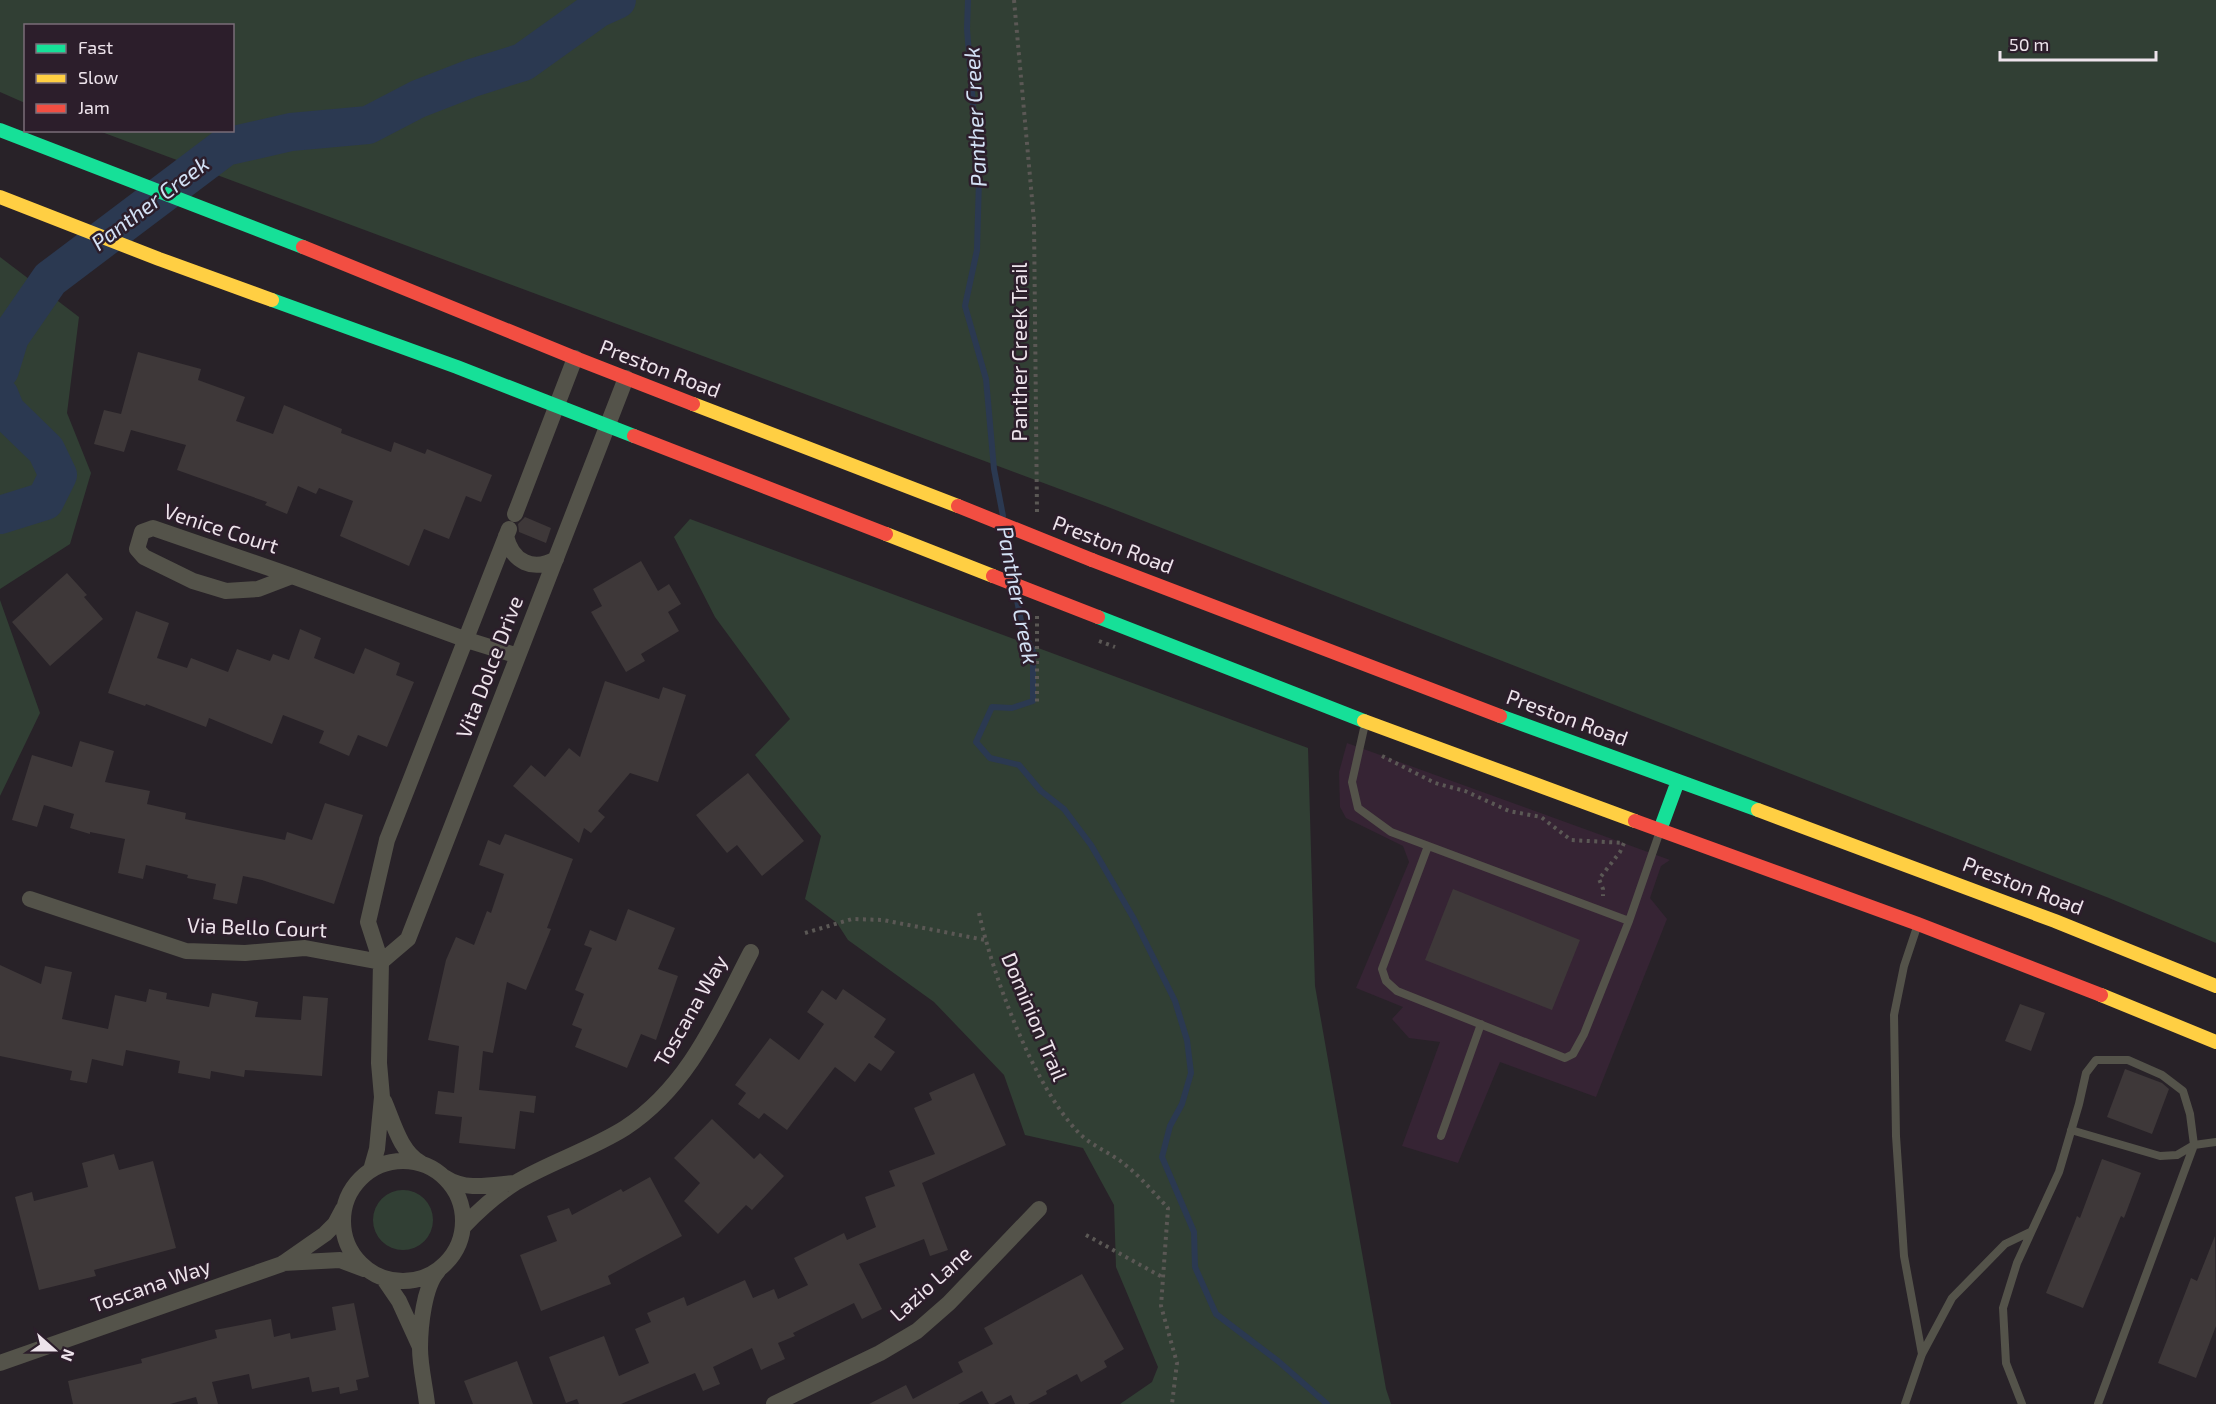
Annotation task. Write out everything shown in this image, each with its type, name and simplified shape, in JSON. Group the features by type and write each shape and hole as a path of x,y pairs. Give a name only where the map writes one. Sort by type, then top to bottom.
{"main road":[{"name":"Preston Road","path":"0,130 244,223 574,358 1092,560 1508,719 1922,870 2216,986"},
{"path":"0,198 446,363 1366,721 1918,924 2216,1042"},
{"path":"1660,830 1678,781"}],"street":[{"name":"Vita Dolce Drive","path":"371,1170 377,1149 382,1097 379,1064 381,962 368,922 387,840 467,640 574,358"},
{"name":"Vita Dolce Drive","path":"381,962 408,939 626,378"},
{"path":"510,526 511,552 524,563 540,565 556,559"},
{"name":"Venice Court","path":"292,576 258,589 226,591 194,581 144,557 137,549 137,542 142,532 153,528 292,576 467,640 518,656"},
{"name":"Via Bello Court","path":"30,899 186,951 245,953 305,948 381,962"},
{"name":"Toscana Way","path":"463,1227 482,1208 515,1183 613,1135 636,1120 662,1098 700,1050 751,952"},
{"name":"Vita Dolce Drive","path":"382,1097 406,1150 412,1158 421,1163"},
{"path":"428,1404 420,1347 427,1290 431,1278 453,1256 463,1227 461,1204 457,1193 445,1178 421,1163 407,1160 382,1164 358,1180 343,1209 343,1231 350,1251 366,1270 384,1279 405,1282 429,1276 438,1270"},
{"name":"Toscana Way","path":"445,1178 455,1184 470,1186 515,1183"},
{"name":"Toscana Way","path":"0,1363 282,1264 326,1234 335,1224 343,1209"},
{"name":"Lazio Lane","path":"774,1404 880,1353 917,1331 944,1308 1040,1209"},
{"name":"Toscana Way","path":"282,1264 340,1260 366,1270"},
{"path":"384,1279 399,1301 420,1347"}],"lane":[{"path":"1366,721 1352,782 1358,808 1391,832 1629,921"},
{"path":"1428,846 1382,969 1386,981 1398,991 1565,1058 1573,1054 1584,1034 1629,921 1660,830"},
{"path":"1918,924 1904,966 1894,1015 1896,1136 1904,1256 1922,1354"},
{"path":"1441,1136 1482,1024"},
{"path":"2022,1404 2006,1363 2003,1308 2017,1263 2059,1172 2086,1073 2096,1060 2128,1060 2162,1074 2183,1091 2190,1114 2194,1145 2098,1404"},
{"path":"2071,1131 2160,1156 2177,1155 2194,1145 2216,1143"},
{"path":"1905,1404 1922,1354 1952,1298 2005,1244 2030,1232"}],"path":[{"name":"Panther Creek Trail","path":"1014,0 1035,221 1036,516"},
{"path":"1037,611 1037,705"},
{"path":"1379,754 1435,783 1465,791 1509,811 1541,817 1571,840 1624,843 1620,852 1599,879 1604,889 1603,896"},
{"name":"Dominion Trail","path":"979,913 985,940 1009,1009 1035,1068 1055,1102 1079,1133 1125,1164 1168,1208 1161,1306 1177,1363 1172,1404"},
{"path":"805,933 852,919 883,921 985,940"},
{"path":"1086,1235 1164,1278"}],"shaded area":[{"path":"1347,743 1670,860 1661,866 1650,898 1667,919 1596,1097 1500,1062 1458,1163 1402,1146 1440,1042 1409,1038 1392,1019 1403,1007 1356,988 1409,862 1403,846 1346,818 1340,807 1339,772"}],"green space":[{"path":"0,0 2216,0 2216,943 2109,898 1108,507 102,132 234,132 234,24 24,24 24,103 0,92"},
{"path":"0,257 79,317 67,413 91,473 70,544 0,589"},
{"path":"690,519 1308,748 1315,986 1386,1389 1391,1404 1120,1404 1152,1382 1158,1367 1116,1267 1114,1205 1083,1148 1025,1135 1004,1075 934,1002 848,940 837,923 805,899 821,836 755,755 790,719 715,617 674,537"},
{"path":"0,600 40,713 0,796"},
{"path":"403,1190 420,1195 428,1203 433,1220 428,1237 420,1245 403,1250 386,1245 378,1237 373,1220 378,1203 386,1195"}],"building":[{"path":"138,352 201,369 198,380 245,397 236,421 273,434 284,405 342,429 341,433 391,452 394,442 425,454 427,449 492,475 481,502 466,496 449,539 424,529 409,566 340,536 353,501 319,488 316,494 298,486 287,514 265,505 267,502 177,470 186,445 131,430 124,452 94,444 104,410 121,414"},
{"path":"525,517 551,528 546,543 519,532 518,524"},
{"path":"641,561 658,591 669,584 681,604 668,612 679,631 641,654 645,661 626,672 591,612 602,606 593,589"},
{"path":"67,573 87,595 84,597 103,619 50,666 12,622"},
{"path":"136,611 169,623 157,658 187,668 191,658 228,672 237,649 270,661 273,654 289,660 300,629 321,638 314,658 354,674 365,648 400,663 396,675 414,682 387,747 358,735 349,756 319,743 324,731 283,715 272,744 209,718 206,727 146,704 145,706 108,693"},
{"path":"605,681 659,699 663,687 686,695 658,782 630,773 598,811 605,817 591,833 584,828 579,843 513,786 531,765 545,777 569,748 580,757"},
{"path":"80,741 114,751 105,782 150,791 147,804 186,813 185,819 285,840 287,832 312,840 325,803 363,815 334,904 243,876 237,904 213,899 216,884 187,878 188,875 146,865 143,879 118,873 125,839 90,832 90,834 70,828 74,814 44,805 37,827 12,820 32,755 72,767"},
{"path":"748,773 804,841 762,876 737,845 727,853 696,815"},
{"path":"505,834 573,859 547,928 551,929 526,990 507,982 493,1053 483,1051 479,1090 536,1096 534,1113 520,1111 515,1149 459,1143 462,1117 435,1114 438,1091 454,1093 459,1046 428,1040 446,960 456,937 474,945 487,911 491,913 504,874 479,865 488,840 500,845"},
{"path":"1453,889 1580,940 1552,1010 1425,960"},
{"path":"628,909 675,928 658,969 678,976 656,1040 641,1034 627,1068 575,1047 582,1029 572,1025 584,994 575,990 592,948 584,945 590,930 616,941"},
{"path":"0,965 41,984 45,966 72,972 62,1019 108,1029 115,995 146,1002 149,989 167,993 166,999 209,1007 212,993 258,1002 255,1017 301,1020 303,996 328,998 322,1076 245,1070 244,1077 211,1071 210,1079 178,1073 180,1061 126,1050 123,1066 92,1059 87,1083 70,1080 72,1071 0,1056"},
{"path":"843,989 886,1019 874,1037 895,1052 881,1071 869,1063 855,1082 835,1067 787,1130 764,1113 759,1119 738,1104 746,1093 735,1085 770,1038 799,1060 824,1024 807,1012 822,990 836,1000"},
{"path":"2020,1004 2045,1013 2031,1051 2005,1041"},
{"path":"2125,1069 2162,1083 2169,1089 2152,1134 2107,1117"},
{"path":"974,1073 1006,1145 922,1183 948,1250 930,1256 924,1239 859,1264 882,1309 862,1319 854,1303 793,1333 795,1336 778,1343 785,1359 761,1370 752,1348 713,1367 720,1384 703,1391 695,1373 621,1404 579,1404 577,1399 566,1403 549,1357 604,1336 619,1376 649,1363 635,1329 651,1322 647,1313 684,1297 687,1306 745,1280 753,1298 774,1289 778,1299 808,1285 794,1258 844,1233 847,1240 876,1227 865,1197 895,1186 889,1171 935,1154 914,1108 932,1100 929,1093"},
{"path":"712,1119 754,1159 760,1153 784,1176 752,1210 746,1205 718,1234 684,1201 700,1183 674,1158"},
{"path":"114,1154 119,1170 153,1161 176,1248 94,1270 96,1276 39,1290 15,1197 32,1192 34,1201 88,1187 82,1163"},
{"path":"2102,1159 2141,1173 2124,1218 2121,1216 2083,1308 2046,1293 2077,1216 2080,1218"},
{"path":"650,1177 682,1236 608,1276 611,1284 541,1311 520,1255 557,1241 547,1216 569,1208 572,1215 621,1189 623,1192"},
{"path":"2215,1236 2216,1326 2196,1378 2158,1363 2191,1278 2197,1281"},
{"path":"1082,1274 1124,1349 1104,1361 1107,1367 1081,1382 1077,1374 1028,1404 1015,1404 1011,1395 994,1404 989,1404 982,1391 958,1404 869,1404 906,1385 913,1399 963,1372 958,1362 993,1344 984,1328"},
{"path":"354,1303 369,1377 356,1380 358,1390 340,1394 339,1387 312,1392 309,1377 252,1389 249,1374 212,1382 218,1404 198,1404 196,1397 170,1404 73,1404 68,1381 142,1363 141,1359 217,1338 215,1330 271,1319 274,1337 290,1333 291,1339 336,1330 332,1307"},
{"path":"517,1361 533,1404 473,1404 464,1381"}],"waterway":[{"name":"Panther Creek","path":"0,370 10,337 50,279 225,147 291,132 368,125 418,99 472,78 523,62 597,9 617,0"},
{"name":"Panther Creek","path":"968,0 967,29 979,179 977,250 965,306 986,379 994,469 1003,516"},
{"name":"Panther Creek","path":"0,396 6,411 46,450 58,475 45,501 0,515"},
{"name":"Panther Creek","path":"1005,532 1013,576"},
{"name":"Panther Creek","path":"1016,595 1023,631 1033,651 1033,701 1012,708 992,707 976,742 990,758 1019,765 1041,791 1064,809 1091,845 1134,919 1175,1001 1187,1040 1191,1073 1182,1104 1170,1126 1162,1157 1194,1232 1195,1267 1216,1314 1278,1361 1327,1404"}],"traffic: fast":[{"path":"0,130 303,247"},
{"path":"272,300 457,367 634,436"},
{"path":"1098,617 1364,721"},
{"path":"1500,716 1758,810"},
{"path":"1660,830 1678,781"}],"traffic: slow":[{"path":"0,197 272,300"},
{"path":"693,404 958,506"},
{"path":"886,534 993,576"},
{"path":"1364,721 1635,821"},
{"path":"1758,810 2055,921 2216,986"},
{"path":"2101,995 2216,1042"}],"traffic: jam":[{"path":"303,247 693,404"},
{"path":"634,436 886,534"},
{"path":"958,506 1092,560"},
{"path":"1092,560 1500,716"},
{"path":"993,576 1098,617"},
{"path":"1635,821 1918,924 2101,995"}]}
